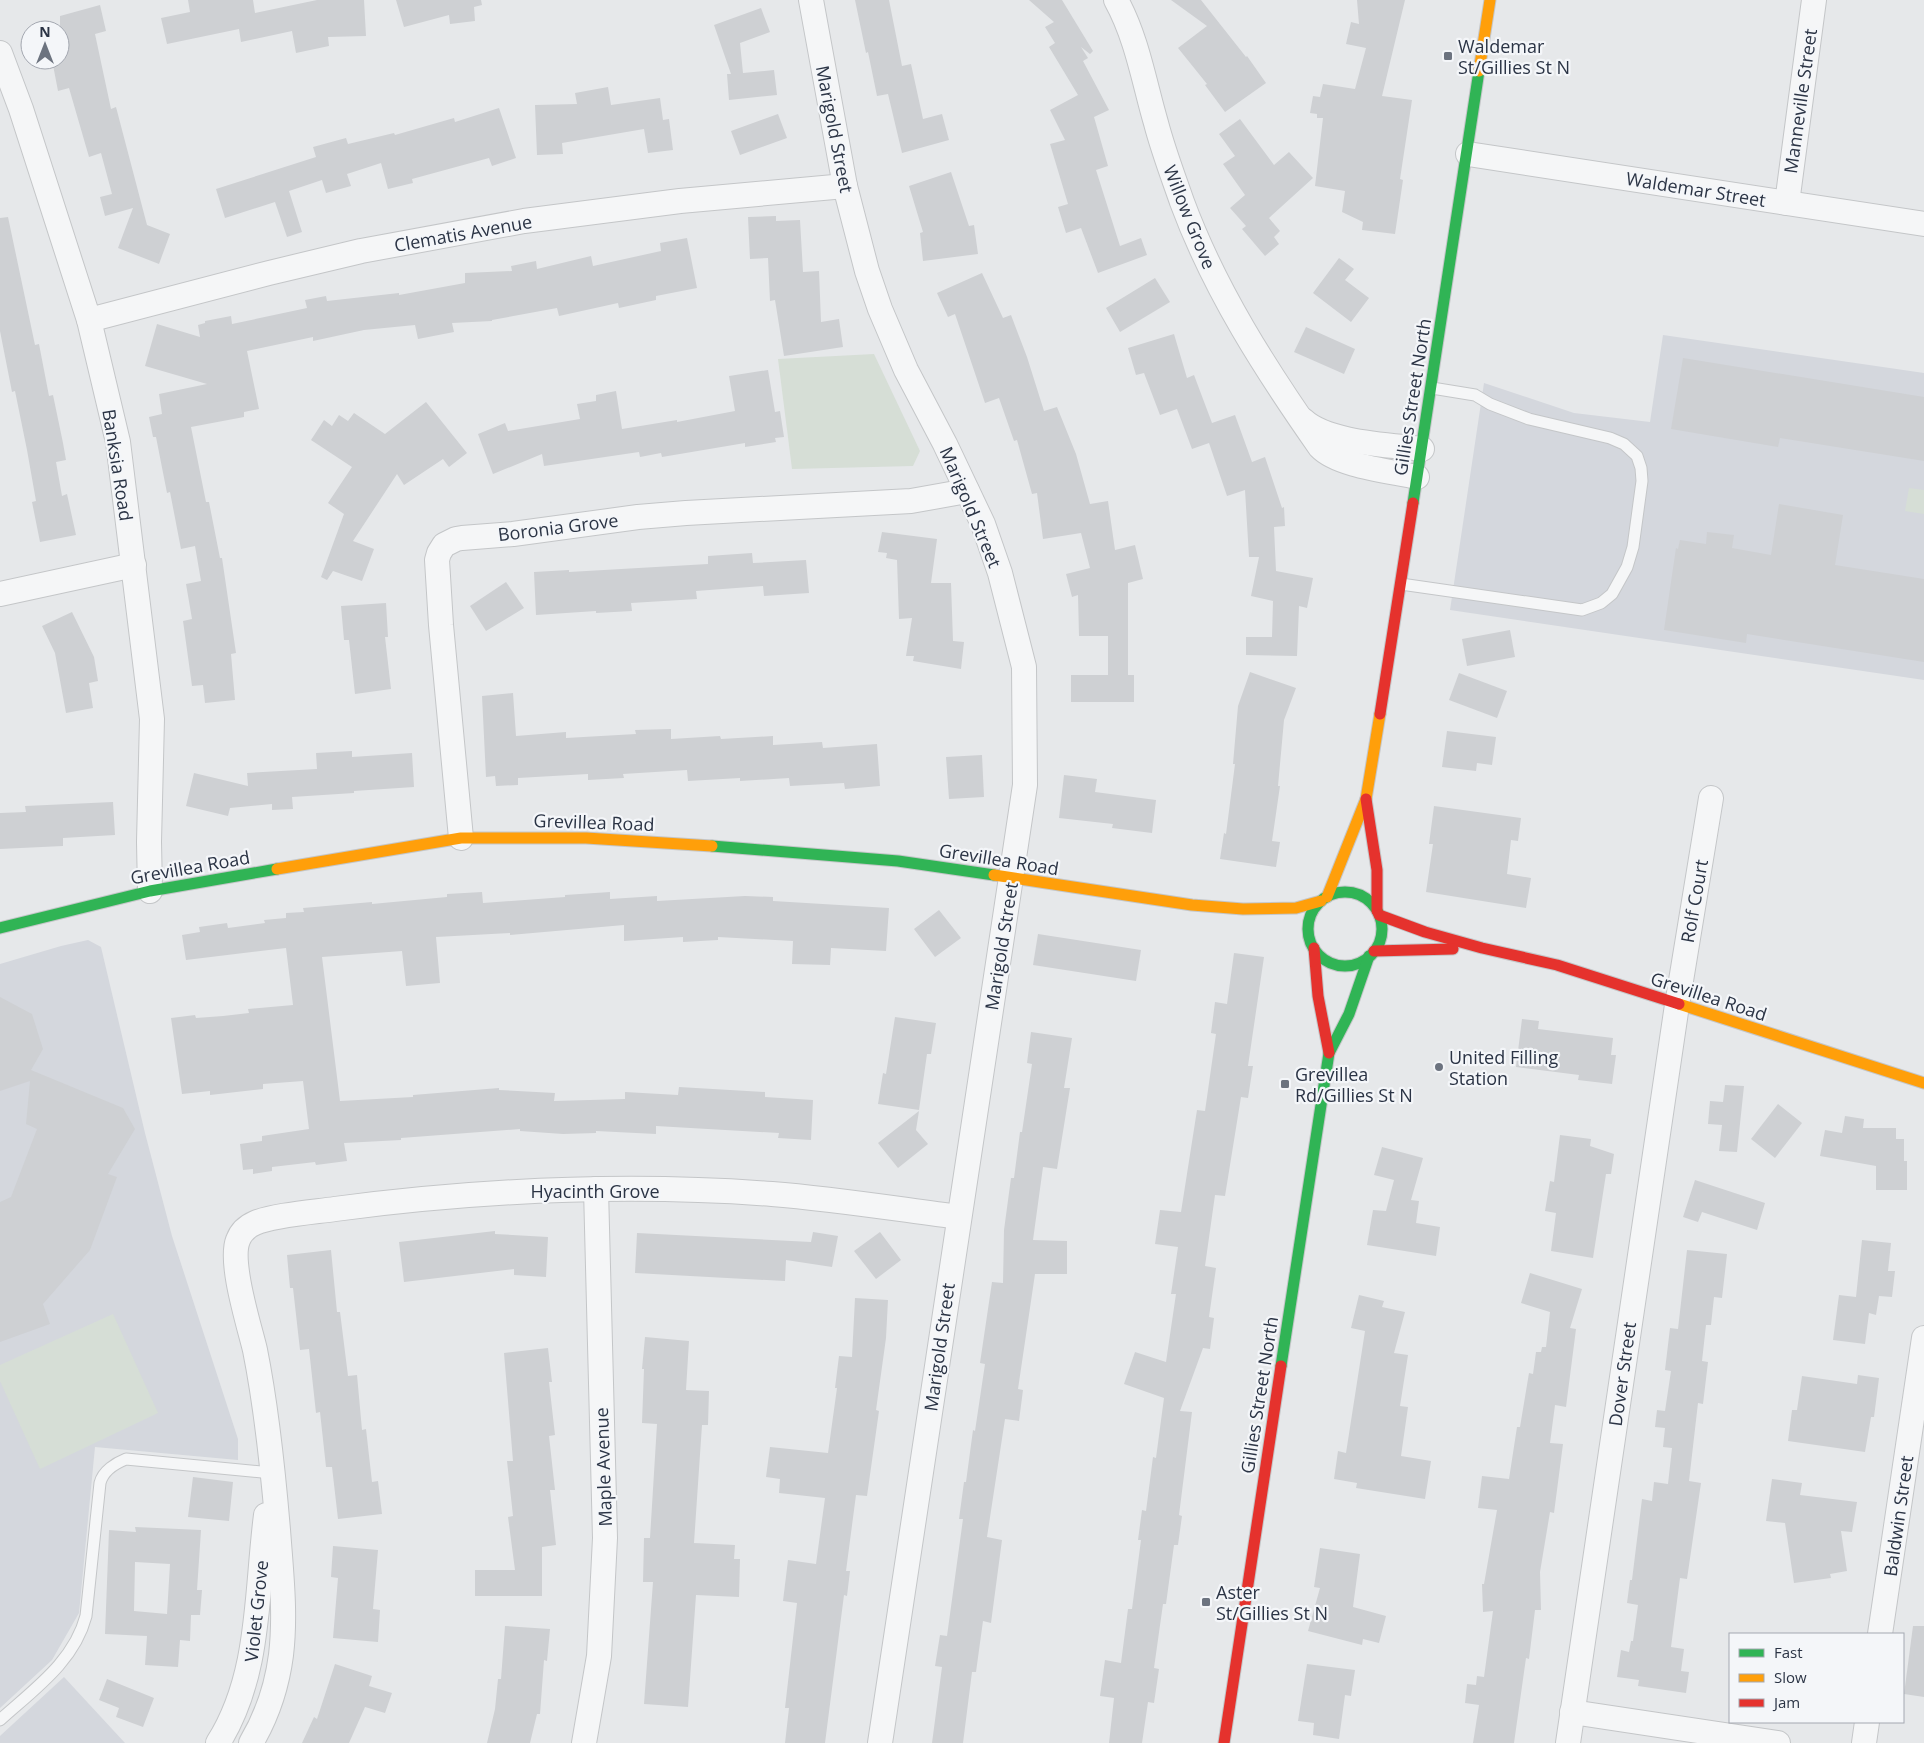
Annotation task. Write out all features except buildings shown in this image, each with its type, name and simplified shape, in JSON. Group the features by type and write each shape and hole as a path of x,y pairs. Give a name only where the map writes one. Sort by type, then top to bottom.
{"main road":[{"name":"Gillies Street North","path":"1329,1053 1318,996 1312,945 1308,931 1309,920 1314,910 1324,899 1366,799 1432,388 1490,0"},
{"name":"Gillies Street North","path":"1224,1743 1329,1053 1349,1014 1372,954 1381,938 1382,930 1378,913 1376,870 1366,799"},
{"name":"Grevillea Road","path":"0,928 150,891 461,838 586,838 715,846 898,861 1192,905 1270,910 1304,906 1324,899"},
{"path":"1324,899 1339,892 1358,894 1369,901 1378,913"},
{"name":"Grevillea Road","path":"1192,905 1260,921"},
{"name":"Grevillea Road","path":"1378,913 1425,932 1482,948 1557,965 1924,1084"},
{"path":"1296,932 1312,945 1322,957 1340,965 1358,963 1372,954"},
{"name":"Grevillea Road","path":"1372,954 1482,948"}],"street":[{"name":"Marigold Street","path":"811,0 845,186 855,229 880,309 906,370 967,491 991,546 1024,667 1025,785 880,1743"},
{"name":"Willow Grove","path":"1116,0 1137,51 1156,124 1200,245 1234,315 1267,370 1320,447 1333,457 1351,463 1417,477"},
{"name":"Manneville Street","path":"1787,202 1814,0"},
{"name":"Banksia Road","path":"0,53 21,109 89,320 118,442 152,719 149,842 150,891"},
{"name":"Waldemar Street","path":"1468,154 1924,224"},
{"name":"Clematis Avenue","path":"89,320 259,275 361,252 524,221 688,200 845,186"},
{"name":"Willow Grove","path":"1300,417 1311,426 1337,437 1422,449"},
{"name":"Boronia Grove","path":"461,838 441,625 437,560 439,553 448,542 462,538 513,534 638,518 753,509 911,501 967,491"},
{"path":"0,594 134,565"},
{"name":"Rolf Court","path":"1677,1005 1712,798"},
{"name":"Dover Street","path":"1568,1743 1677,1005"},
{"name":"Maple Avenue","path":"584,1743 599,1656 605,1538 596,1189"},
{"name":"Hyacinth Grove","path":"239,1238 248,1227 259,1222 328,1210 454,1196 548,1190 711,1191 771,1194 825,1199 959,1217"},
{"name":"Violet Grove","path":"239,1238 235,1255 236,1268 257,1361 268,1429 280,1552 283,1618 282,1653 270,1703 251,1743"},
{"name":"Baldwin Street","path":"1880,1633 1917,1431 1924,1338"},
{"name":"Violet Grove","path":"218,1743 238,1707 249,1668 272,1473"},
{"path":"1572,1712 1778,1743"},
{"path":"1864,1743 1867,1723"}],"lane":[{"path":"1401,584 1582,610 1594,607 1612,594 1624,575 1633,547 1642,481 1640,462 1631,450 1610,438 1555,426 1513,413 1475,395 1432,388"},
{"path":"0,1720 64,1661 75,1646 83,1628 86,1616 100,1482 105,1473 122,1461 129,1459 272,1473"}],"shaded area":[{"path":"1663,335 1924,373 1924,680 1450,610 1484,383 1574,413 1650,422"},
{"path":"874,354 920,451 913,466 792,469 778,359"},
{"path":"1909,488 1924,490 1924,514 1905,511"},
{"path":"88,940 101,947 145,1133 172,1236 238,1439 238,1460 95,1447 79,1613 52,1660 0,1708 0,964"},
{"path":"113,1314 158,1413 40,1469 0,1381 0,1365"},
{"path":"64,1677 125,1743 0,1743 0,1736"}],"traffic: fast":[{"path":"1413,503 1479,71"},
{"path":"712,846 898,861 994,875"},
{"path":"0,928 150,891 277,869"},
{"path":"1345,892 1359,895 1371,903 1379,915 1382,929 1379,943 1371,955 1359,963 1345,966 1331,963 1319,955 1311,943 1308,929 1311,915 1319,903 1331,895 1345,892"},
{"path":"1281,1366 1329,1053 1349,1014 1369,956"}],"traffic: slow":[{"path":"1479,71 1490,0"},
{"path":"1327,897 1366,799 1380,714"},
{"path":"277,869 461,838 586,838 712,846"},
{"path":"994,875 1192,905 1243,909 1296,908 1321,901"},
{"path":"1679,1004 1924,1083"}],"traffic: jam":[{"path":"1380,714 1413,503"},
{"path":"1366,799 1377,870 1377,911"},
{"path":"1379,915 1425,932 1482,948 1557,965 1679,1004"},
{"path":"1314,948 1318,996 1329,1053"},
{"path":"1374,951 1453,949"},
{"path":"1224,1743 1281,1366"}],"place":[{"name":"Waldemar St/Gillies St N","path":"1448,56"},
{"name":"United Filling Station","path":"1439,1067"},
{"name":"Grevillea Rd/Gillies St N","path":"1285,1084"},
{"name":"Aster St/Gillies St N","path":"1206,1602"}]}
